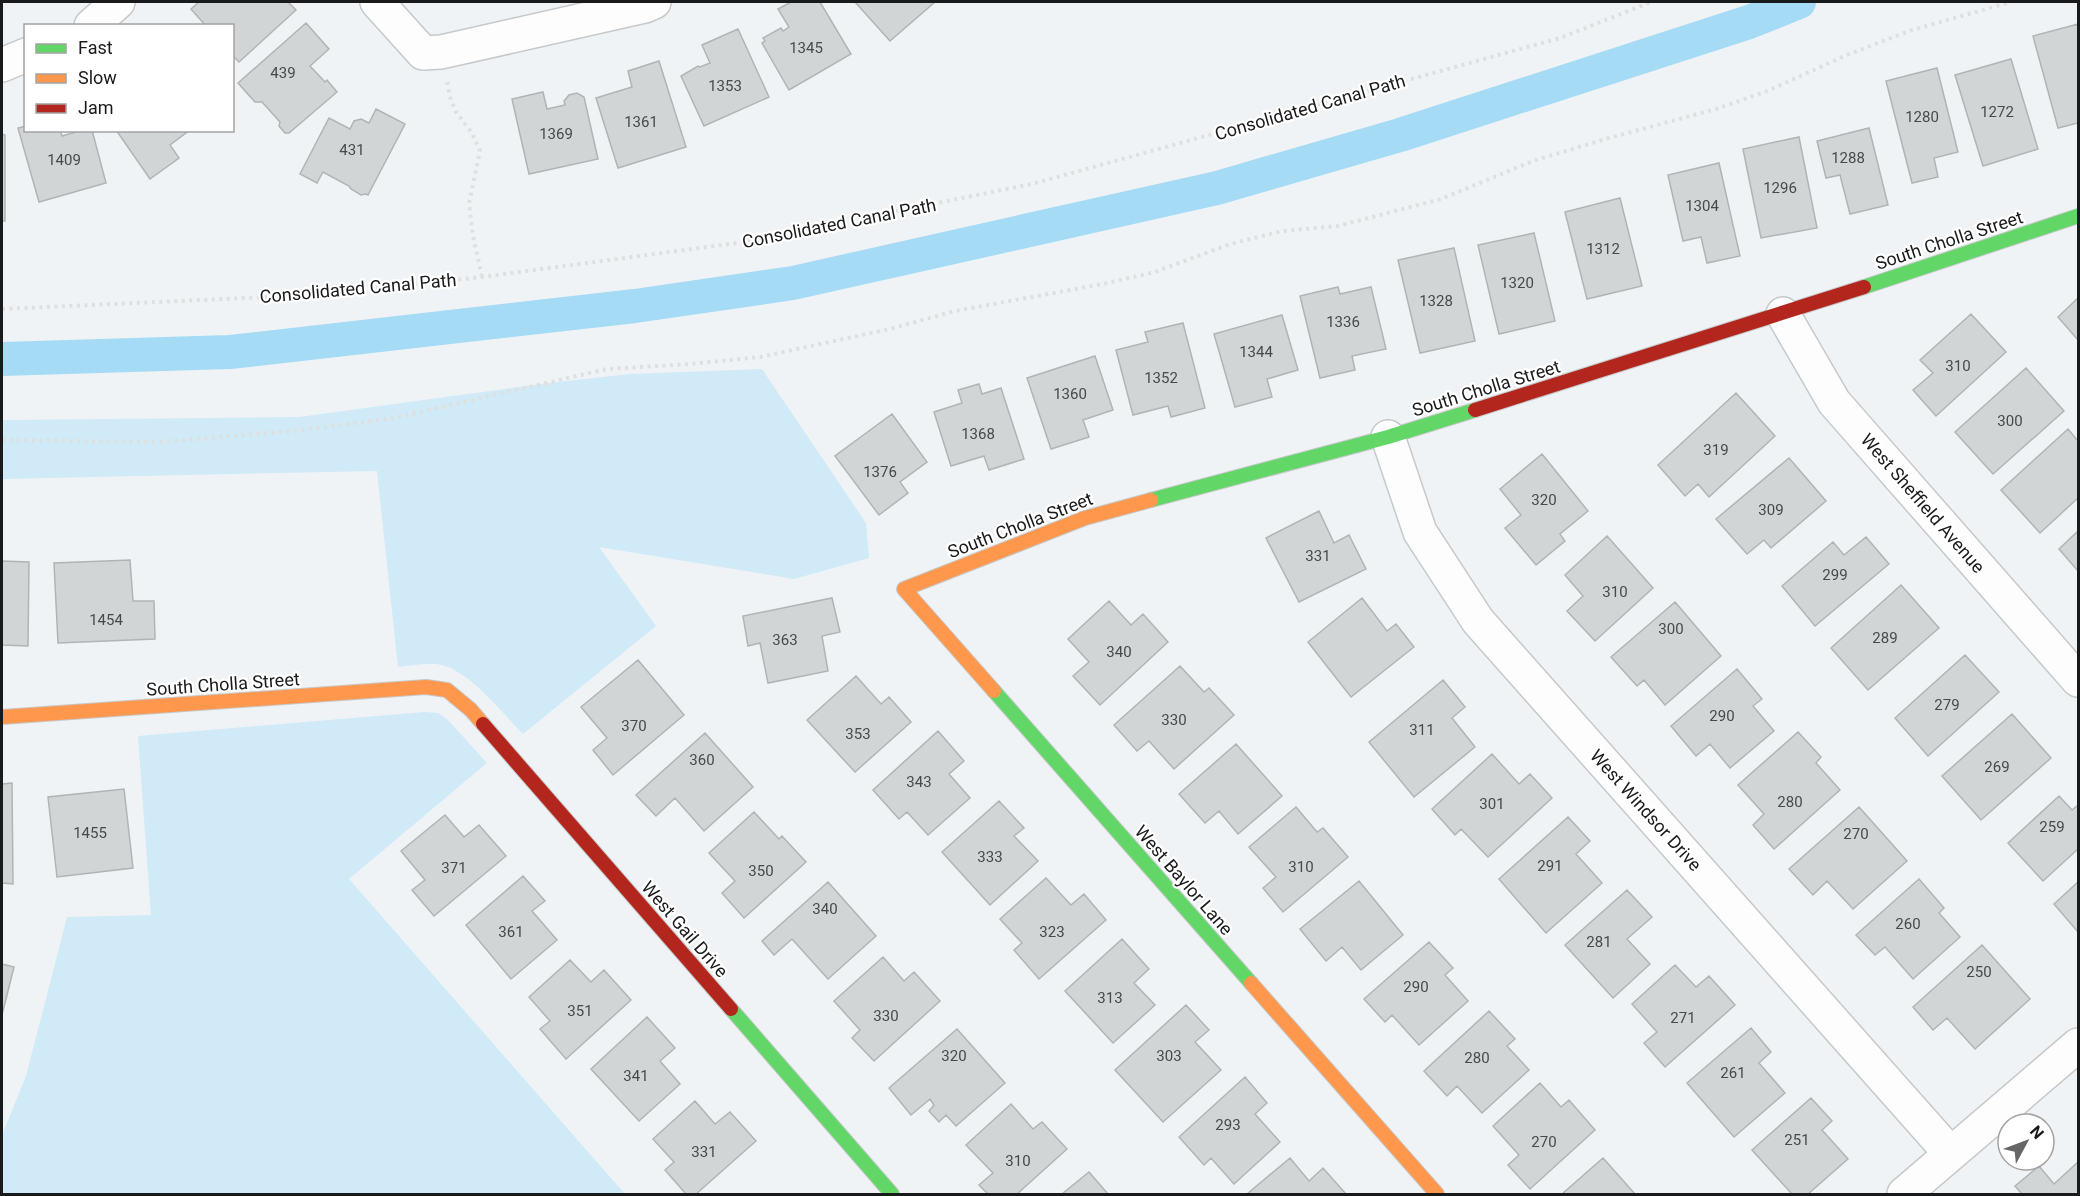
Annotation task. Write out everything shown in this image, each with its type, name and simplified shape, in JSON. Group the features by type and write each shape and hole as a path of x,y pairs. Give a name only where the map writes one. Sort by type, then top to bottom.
{"street":[{"path":"92,24 118,2"},
{"path":"377,2 423,53 441,52 645,6 654,2"},
{"path":"2,65 24,56"},
{"name":"South Cholla Street","path":"904,589 1085,518 1388,437 1783,314 2079,216"},
{"name":"West Sheffield Avenue","path":"1783,314 1834,402 2079,680"},
{"name":"West Windsor Drive","path":"1388,437 1420,532 1478,621 1950,1153"},
{"name":"West Baylor Lane","path":"904,589 1437,1194"},
{"name":"South Cholla Street","path":"2,717 426,687 447,690"},
{"name":"West Gail Drive","path":"447,690 471,710 892,1194"},
{"path":"1904,1194 2079,1045"}],"path":[{"name":"Consolidated Canal Path","path":"2,309 313,295 482,277 737,243 1032,184 1560,38 1651,2"},
{"path":"2,440 162,442 303,430 394,418 608,369 760,357 880,331 955,311 1103,284 1155,272 1230,244 1272,233 1338,226 1441,199 1533,161 1765,92 1847,55 1912,30 2011,2"},
{"path":"441,52 451,100 456,112 472,133 480,151 469,203 482,277"}],"shaded area":[{"path":"762,369 866,523 869,558 794,579 599,547 656,626 523,734 483,692 459,673 436,664 398,667 377,471 2,479 2,420 299,417 630,374"},
{"path":"424,712 438,713 448,720 487,763 349,879 625,1194 2,1194 2,1135 26,1076 67,917 151,915 138,736"}],"building":[{"path":"199,2 288,2 296,10 239,62 234,57 234,24 204,24 191,9"},
{"path":"791,2 820,2 851,54 789,90 762,43 765,41 763,38 781,28 783,31 789,27 778,9"},
{"path":"855,2 935,2 890,41"},
{"path":"306,23 329,49 310,66 337,92 289,133 285,133 279,126 280,122 262,102 255,102 238,83"},
{"path":"2078,24 2078,123 2058,128 2033,36"},
{"path":"738,29 769,97 704,126 681,76 698,66 710,63 702,45"},
{"path":"2011,59 2038,149 1983,166 1955,75"},
{"path":"659,61 686,147 618,168 596,98 632,87 628,71"},
{"path":"1937,68 1958,152 1934,158 1938,177 1912,183 1886,81"},
{"path":"543,92 547,109 565,105 564,101 569,95 577,93 584,97 598,159 529,174 512,99"},
{"path":"376,109 405,124 368,195 361,195 323,172 317,183 300,174 329,118 350,129 354,121 361,119 369,123"},
{"path":"24,126 24,132 61,132 62,136 76,132 93,132 106,183 39,202 18,128"},
{"path":"1869,128 1888,205 1850,214 1840,175 1826,178 1817,141"},
{"path":"117,132 187,132 170,145 179,158 150,179"},
{"path":"2,134 5,135 5,221 2,221"},
{"path":"1799,137 1817,228 1761,238 1743,149"},
{"path":"1719,163 1740,256 1707,263 1701,237 1683,241 1668,175"},
{"path":"1620,198 1642,286 1587,299 1565,212"},
{"path":"1534,233 1555,321 1499,334 1478,245"},
{"path":"1454,248 1475,341 1420,353 1398,260"},
{"path":"1338,287 1340,294 1371,287 1386,349 1352,356 1355,370 1320,378 1300,296"},
{"path":"2078,298 2078,340 2058,317"},
{"path":"1971,314 2006,352 1936,416 1913,390 1933,373 1920,360"},
{"path":"1282,315 1298,370 1267,379 1272,397 1235,407 1214,334"},
{"path":"1183,323 1205,408 1171,417 1168,406 1133,415 1116,350 1148,342 1145,332"},
{"path":"1095,356 1113,410 1083,420 1089,437 1051,449 1027,378"},
{"path":"2026,368 2064,411 1993,474 1955,432"},
{"path":"979,384 982,394 1001,388 1024,459 989,470 984,456 951,466 934,412 962,403 958,390"},
{"path":"1736,393 1775,436 1709,497 1698,484 1685,496 1658,465"},
{"path":"892,414 927,462 900,482 908,493 879,515 835,456"},
{"path":"2068,429 2078,441 2078,498 2040,533 2001,490"},
{"path":"1542,454 1588,511 1560,534 1565,541 1536,565 1505,528 1521,515 1500,489"},
{"path":"1789,458 1826,501 1771,548 1764,540 1747,554 1716,519"},
{"path":"1319,511 1334,543 1349,535 1366,569 1299,602 1266,538"},
{"path":"2078,531 2078,571 2059,549"},
{"path":"1607,536 1653,588 1595,641 1567,611 1583,596 1565,575"},
{"path":"1866,537 1889,564 1815,626 1782,586 1833,542 1844,555"},
{"path":"130,560 133,601 154,601 155,639 58,643 54,563"},
{"path":"2,561 29,562 28,646 2,645"},
{"path":"1901,585 1939,628 1868,690 1831,648"},
{"path":"832,598 840,632 822,636 828,671 768,683 760,643 748,646 743,616"},
{"path":"1362,598 1387,631 1396,624 1414,647 1351,697 1308,642"},
{"path":"1109,601 1131,625 1143,614 1168,642 1100,705 1073,676 1089,662 1068,639"},
{"path":"1675,602 1721,656 1665,705 1644,680 1637,686 1611,657"},
{"path":"1965,655 1999,692 1928,756 1895,718"},
{"path":"638,660 684,715 613,775 593,750 607,738 581,707"},
{"path":"1180,666 1204,692 1209,688 1234,715 1174,769 1149,741 1137,751 1114,725"},
{"path":"1737,669 1762,699 1753,706 1774,731 1730,768 1710,744 1696,756 1671,726"},
{"path":"856,676 881,704 889,697 911,722 855,772 807,720"},
{"path":"1443,680 1465,707 1452,718 1475,747 1414,797 1369,742"},
{"path":"2012,714 2051,758 1981,820 1942,776"},
{"path":"938,731 964,761 949,774 970,798 928,835 907,812 899,819 873,790"},
{"path":"1798,732 1821,757 1816,763 1840,790 1774,849 1753,825 1764,814 1738,785"},
{"path":"705,733 753,787 704,831 675,798 656,816 636,795"},
{"path":"1236,744 1282,796 1238,834 1219,811 1205,823 1179,794"},
{"path":"1492,754 1519,784 1530,774 1552,798 1488,857 1461,829 1455,835 1432,809"},
{"path":"12,783 13,884 2,883 2,784"},
{"path":"124,789 133,868 57,877 48,797"},
{"path":"2059,796 2072,810 2078,805 2078,849 2043,881 2008,843"},
{"path":"999,801 1024,828 1014,836 1038,861 990,905 942,852"},
{"path":"1296,807 1317,832 1323,828 1348,857 1283,912 1263,888 1276,877 1249,847"},
{"path":"1859,807 1907,861 1853,909 1827,881 1813,895 1789,869"},
{"path":"754,812 779,839 782,836 806,862 744,918 722,893 735,881 709,853"},
{"path":"445,815 464,837 479,825 506,856 434,916 412,890 425,880 401,851"},
{"path":"1568,817 1590,841 1576,854 1602,883 1546,933 1499,879"},
{"path":"523,876 545,901 532,911 557,940 511,979 466,925"},
{"path":"1046,878 1071,905 1084,894 1106,920 1039,979 1014,950 1022,943 1000,919"},
{"path":"1919,879 1944,908 1939,913 1960,937 1913,979 1885,947 1875,955 1856,935"},
{"path":"1359,881 1403,935 1361,970 1342,947 1326,961 1300,929"},
{"path":"828,882 876,936 828,979 792,939 774,955 762,941"},
{"path":"2078,882 2078,932 2054,904"},
{"path":"1627,890 1652,917 1627,939 1650,964 1613,998 1565,945"},
{"path":"1122,939 1149,969 1134,983 1155,1005 1113,1043 1065,991"},
{"path":"1429,942 1453,968 1445,975 1468,1001 1419,1045 1392,1015 1385,1022 1364,999"},
{"path":"1982,945 2030,999 1975,1049 1947,1018 1933,1030 1913,1007"},
{"path":"883,957 904,981 914,972 940,1001 874,1061 852,1038 860,1030 834,1001"},
{"path":"570,960 591,982 604,970 631,1000 566,1059 540,1029 550,1021 529,997"},
{"path":"2,964 14,967 2,1015"},
{"path":"1675,965 1696,987 1709,976 1735,1005 1665,1067 1644,1043 1657,1032 1632,1004"},
{"path":"1186,1005 1209,1030 1195,1042 1221,1070 1163,1122 1115,1070"},
{"path":"1489,1011 1515,1039 1507,1046 1529,1070 1482,1113 1457,1086 1447,1096 1424,1071"},
{"path":"647,1017 675,1048 660,1061 680,1084 639,1121 591,1069"},
{"path":"1751,1028 1771,1052 1759,1063 1785,1093 1734,1137 1687,1083"},
{"path":"957,1029 1005,1083 956,1126 946,1115 939,1122 929,1111 934,1105 930,1099 911,1115 889,1088"},
{"path":"1245,1077 1267,1103 1255,1114 1280,1142 1234,1184 1211,1158 1204,1165 1179,1137"},
{"path":"1540,1083 1561,1107 1569,1100 1595,1130 1530,1189 1508,1165 1519,1155 1493,1126"},
{"path":"1811,1098 1832,1121 1822,1130 1848,1159 1808,1194 1792,1194 1752,1150"},
{"path":"695,1101 715,1124 730,1112 756,1141 696,1194 686,1194 665,1170 674,1162 653,1139"},
{"path":"1011,1104 1033,1129 1042,1122 1067,1149 1017,1194 988,1194 979,1185 993,1173 966,1145"},
{"path":"1290,1158 1309,1181 1323,1168 1346,1194 1247,1194"},
{"path":"1603,1158 1635,1194 1562,1194"},
{"path":"2078,1162 2078,1194 2022,1194 2015,1186 2032,1172 2044,1172 2054,1184"},
{"path":"1089,1172 1108,1194 1062,1194"}],"waterway":[{"path":"2,359 230,352 635,306 793,283 1217,188 1400,135 1749,22 1799,2"}],"traffic: fast":[{"path":"1864,287 2078,216"},
{"path":"1151,500 1388,437 1475,410"},
{"path":"994,691 1251,983"},
{"path":"731,1009 892,1194"}],"traffic: slow":[{"path":"994,691 904,589 1085,518 1151,500"},
{"path":"2,717 426,687 447,690 471,710 483,724"},
{"path":"1251,983 1437,1194"}],"traffic: jam":[{"path":"1475,410 1864,287"},
{"path":"483,724 731,1009"}]}
